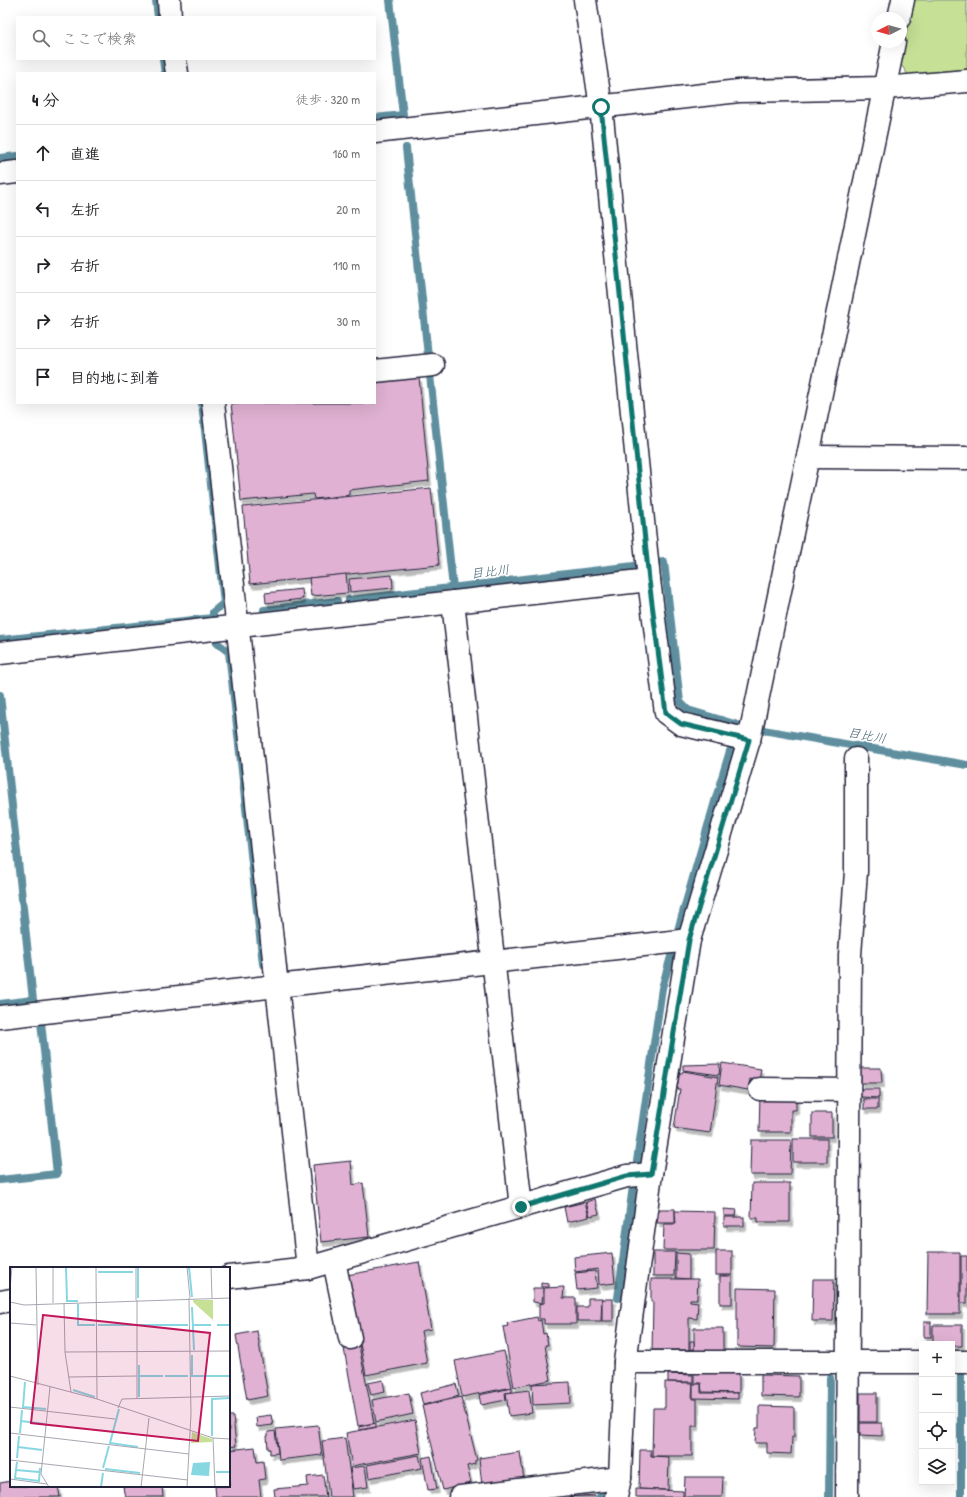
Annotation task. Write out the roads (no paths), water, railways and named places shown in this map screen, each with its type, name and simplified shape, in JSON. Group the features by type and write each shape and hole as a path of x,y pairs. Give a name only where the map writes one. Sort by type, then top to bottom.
{"street":[{"path":"168,0 170,16"},
{"path":"585,0 601,107 649,580 666,713 681,724 749,740"},
{"path":"900,12 903,0"},
{"path":"460,1497 618,1488 625,1362 651,1174 689,940 749,740 893,48"},
{"path":"175,60 176,72"},
{"path":"376,132 739,92 884,88 967,81"},
{"path":"0,174 16,172"},
{"path":"376,371 433,365"},
{"path":"213,404 308,1268"},
{"path":"808,457 967,458"},
{"path":"0,653 649,580"},
{"path":"453,602 521,1207"},
{"path":"847,1497 850,954 856,871 856,759"},
{"path":"0,1017 689,940"},
{"path":"760,1089 849,1090"},
{"path":"230,1277 308,1268 627,1176 651,1174"},
{"path":"334,1260 350,1338"},
{"path":"0,1302 10,1300"},
{"path":"625,1362 919,1362"},
{"path":"955,1362 967,1362"}],"waterway":[{"path":"156,0 158,16"},
{"path":"376,118 403,115 390,0"},
{"path":"163,60 165,72"},
{"path":"406,148 428,356"},
{"path":"0,158 16,156"},
{"path":"430,375 453,588"},
{"path":"0,640 213,618 213,612 224,603 202,404"},
{"name":"目比川","path":"657,563 664,562 680,702 688,710 741,726"},
{"name":"目比川","path":"349,600 634,566"},
{"name":"目比川","path":"264,610 337,601"},
{"path":"217,643 229,652 263,964"},
{"path":"0,695 33,1000 0,1004"},
{"name":"目比川","path":"763,730 967,765"},
{"path":"720,784 730,751"},
{"path":"678,930 718,791"},
{"path":"637,1161 662,988 672,953"},
{"path":"0,1180 57,1174 41,1022"},
{"path":"618,1298 633,1186"},
{"path":"961,1372 961,1497"},
{"path":"829,1497 830,1378"}]}
